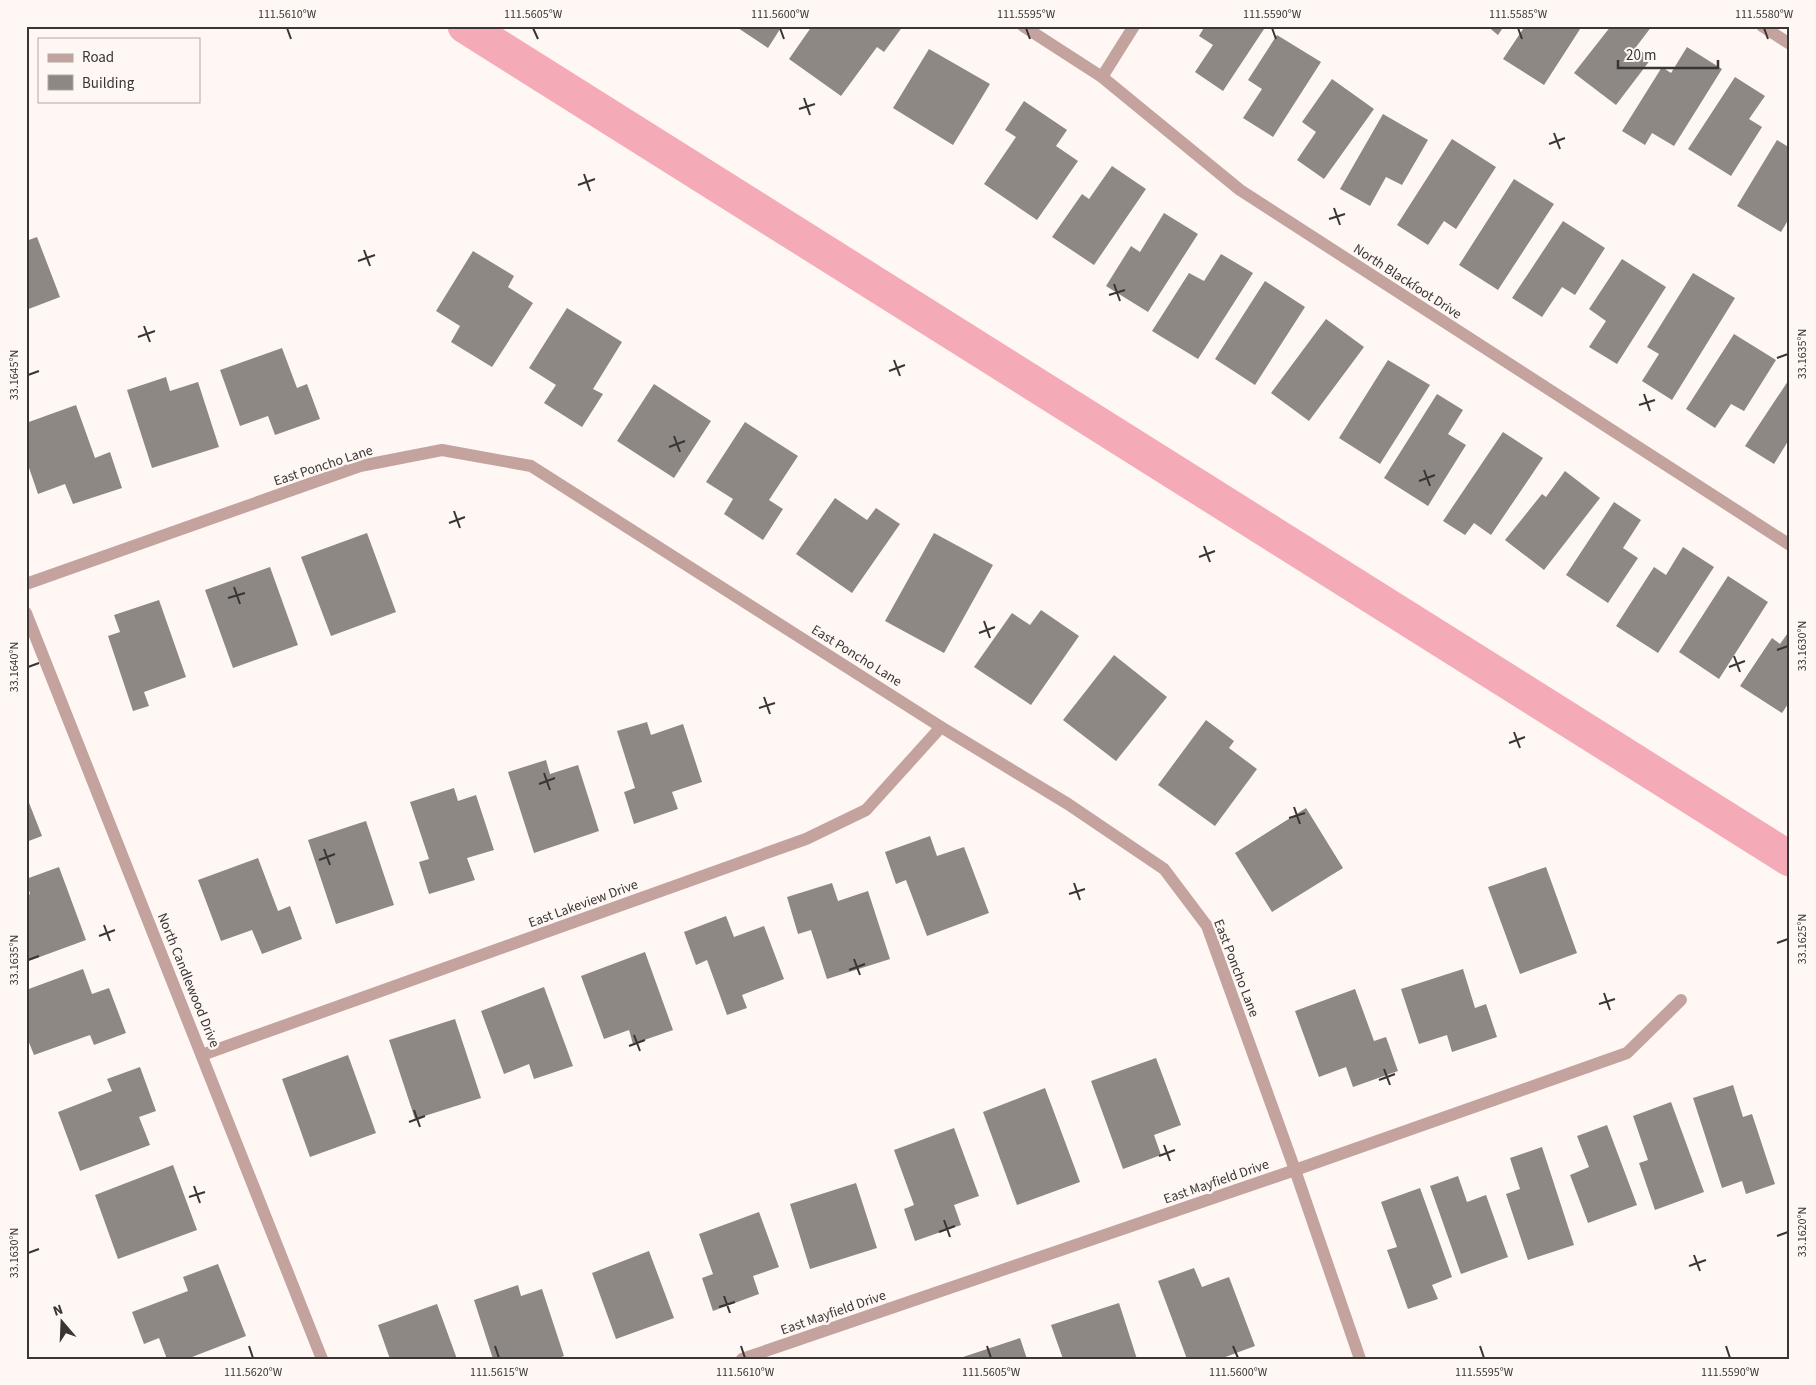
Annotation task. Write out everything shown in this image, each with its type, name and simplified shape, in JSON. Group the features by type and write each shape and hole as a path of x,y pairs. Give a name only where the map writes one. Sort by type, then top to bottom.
{"street":[{"name":"North Blackfoot Drive","path":"1023,26 1102,77 1240,190 1790,545"},
{"path":"1102,77 1134,26"},
{"path":"1762,26 1790,44"},
{"name":"East Poncho Lane","path":"26,584 360,466 442,450 531,466 940,726 1068,804 1164,868 1207,926 1296,1170 1360,1359"},
{"name":"North Candlewood Drive","path":"26,613 322,1359"},
{"name":"East Lakeview Drive","path":"202,1055 806,839 866,810 940,726"},
{"name":"East Mayfield Drive","path":"742,1359 1296,1170 1627,1053 1682,1000"}],"building":[{"path":"735,26 782,26 768,48"},
{"path":"812,26 903,26 884,52 877,47 841,96 789,59"},
{"path":"1205,26 1266,26 1223,91 1195,72 1213,45 1199,36"},
{"path":"1487,26 1504,26 1498,35"},
{"path":"1525,26 1582,26 1544,85 1503,59"},
{"path":"1611,26 1652,26 1636,47 1651,59 1616,105 1574,73"},
{"path":"1277,35 1321,62 1273,137 1243,118 1262,89 1248,80"},
{"path":"1687,47 1722,69 1674,146 1652,133 1645,145 1622,131 1662,67 1671,73"},
{"path":"929,49 990,84 953,145 893,108"},
{"path":"1735,77 1765,96 1749,119 1762,127 1731,176 1688,149"},
{"path":"1332,79 1374,109 1324,179 1297,160 1316,132 1302,122"},
{"path":"1024,101 1067,130 1056,146 1078,161 1037,220 984,184 1016,137 1005,130"},
{"path":"1383,114 1428,140 1402,185 1386,177 1370,206 1340,189"},
{"path":"1452,139 1496,167 1456,229 1444,221 1428,245 1397,225"},
{"path":"1777,140 1790,148 1790,217 1781,232 1737,206"},
{"path":"1112,166 1146,189 1094,265 1052,237 1082,194 1089,199"},
{"path":"1514,179 1554,204 1498,290 1459,265"},
{"path":"1164,213 1198,234 1148,312 1106,286 1131,246 1140,252"},
{"path":"1563,221 1605,248 1575,295 1562,287 1542,317 1512,298"},
{"path":"37,237 60,297 26,310 26,241"},
{"path":"473,251 514,276 508,287 533,303 492,367 451,342 460,326 436,311"},
{"path":"1221,254 1253,273 1198,359 1152,331 1189,273 1204,281"},
{"path":"1622,259 1666,287 1617,364 1589,347 1606,321 1589,309"},
{"path":"1693,273 1735,298 1672,400 1642,381 1659,354 1647,347"},
{"path":"1265,281 1305,307 1255,385 1215,359"},
{"path":"567,308 622,342 593,389 603,394 582,427 544,403 556,385 529,368"},
{"path":"1326,319 1364,347 1309,421 1271,393"},
{"path":"1734,334 1776,360 1744,411 1731,404 1715,428 1686,409"},
{"path":"282,348 297,388 307,384 320,419 275,435 268,416 240,426 220,370"},
{"path":"1388,360 1430,385 1380,464 1339,438"},
{"path":"166,377 170,391 198,382 219,447 152,468 127,390"},
{"path":"1790,378 1790,438 1774,464 1745,446"},
{"path":"654,384 711,421 674,478 617,441"},
{"path":"1437,394 1463,410 1448,434 1466,445 1428,506 1384,478"},
{"path":"76,405 95,458 110,452 122,488 73,504 65,484 38,494 26,459 26,423"},
{"path":"745,422 798,456 769,500 783,509 763,540 724,514 733,499 706,482"},
{"path":"1503,432 1543,458 1491,535 1474,523 1465,535 1443,521"},
{"path":"1565,471 1600,498 1544,570 1505,540 1542,494 1546,497"},
{"path":"835,498 867,520 876,508 900,524 852,593 796,554"},
{"path":"1614,502 1641,520 1623,548 1638,558 1608,603 1566,575"},
{"path":"367,533 396,612 331,636 301,557"},
{"path":"934,533 993,565 944,653 885,621"},
{"path":"1683,547 1714,567 1658,653 1616,626 1654,567 1666,575"},
{"path":"270,567 298,645 233,668 205,590"},
{"path":"1728,576 1768,602 1719,679 1679,652"},
{"path":"159,600 186,677 144,692 149,706 133,711 108,636 120,632 114,615"},
{"path":"1041,610 1079,636 1031,705 974,667 1012,613 1030,625"},
{"path":"1790,630 1790,701 1782,713 1740,686 1772,638 1780,644"},
{"path":"1114,655 1167,697 1116,761 1063,720"},
{"path":"1206,720 1234,741 1229,748 1257,769 1215,826 1158,785"},
{"path":"647,722 651,735 683,724 702,782 672,792 678,809 634,824 624,792 635,788 617,731"},
{"path":"546,760 550,774 578,765 599,831 534,853 508,772"},
{"path":"454,788 458,801 476,795 494,850 467,858 475,880 429,894 419,862 429,859 410,802"},
{"path":"26,795 42,836 26,842"},
{"path":"1306,808 1343,868 1272,912 1235,853"},
{"path":"366,821 394,905 336,924 308,840"},
{"path":"930,836 937,856 964,847 989,913 927,936 906,880 896,884 885,852"},
{"path":"258,858 278,911 290,906 302,939 262,954 252,930 221,941 198,880"},
{"path":"59,867 86,940 26,962 26,896 30,894 26,879"},
{"path":"1546,867 1577,953 1520,974 1488,887"},
{"path":"832,883 838,901 868,891 890,959 827,979 811,930 798,934 787,897"},
{"path":"726,916 734,937 764,926 784,979 742,995 747,1008 727,1015 707,960 696,965 684,932"},
{"path":"645,952 673,1030 633,1044 629,1030 604,1039 581,976"},
{"path":"83,969 92,994 109,988 126,1033 94,1045 90,1035 34,1055 26,1035 26,990"},
{"path":"1463,969 1475,1008 1486,1004 1497,1037 1452,1052 1447,1035 1419,1044 1401,989"},
{"path":"544,987 573,1066 534,1079 529,1064 504,1074 481,1011"},
{"path":"1355,989 1374,1041 1386,1037 1398,1071 1353,1087 1346,1067 1319,1077 1295,1011"},
{"path":"455,1019 481,1098 415,1119 389,1040"},
{"path":"348,1055 376,1133 310,1157 282,1079"},
{"path":"1156,1058 1181,1125 1154,1135 1161,1155 1123,1169 1091,1081"},
{"path":"140,1067 156,1111 139,1117 150,1145 80,1171 58,1112 112,1091 107,1079"},
{"path":"1733,1085 1743,1117 1752,1114 1775,1184 1746,1194 1742,1181 1722,1188 1693,1098"},
{"path":"1045,1088 1080,1182 1017,1205 983,1112"},
{"path":"1671,1102 1704,1192 1655,1210 1639,1163 1648,1160 1633,1116"},
{"path":"1607,1125 1637,1205 1588,1223 1570,1175 1589,1167 1577,1136"},
{"path":"954,1128 979,1196 954,1205 961,1225 915,1241 904,1209 914,1205 894,1150"},
{"path":"1542,1147 1574,1245 1528,1260 1506,1194 1520,1189 1510,1158"},
{"path":"173,1165 197,1230 118,1259 95,1195"},
{"path":"1458,1176 1467,1202 1486,1195 1508,1257 1461,1274 1430,1186"},
{"path":"856,1183 877,1248 810,1269 790,1204"},
{"path":"1420,1188 1452,1277 1432,1285 1438,1299 1408,1309 1387,1250 1397,1247 1381,1202"},
{"path":"759,1212 779,1267 753,1276 759,1294 713,1311 702,1278 713,1274 699,1234"},
{"path":"649,1251 674,1318 616,1339 592,1273"},
{"path":"218,1264 246,1336 187,1359 167,1359 159,1338 144,1344 132,1312 188,1291 183,1277"},
{"path":"1194,1268 1202,1287 1229,1277 1255,1346 1220,1359 1187,1359 1158,1281"},
{"path":"518,1285 521,1296 542,1289 564,1356 556,1359 493,1359 474,1300"},
{"path":"1119,1303 1137,1359 1063,1359 1051,1325"},
{"path":"437,1304 457,1359 390,1359 378,1325"},
{"path":"1020,1338 1027,1359 960,1359 960,1358"}],"waterway":[{"path":"465,26 1790,859"}]}
